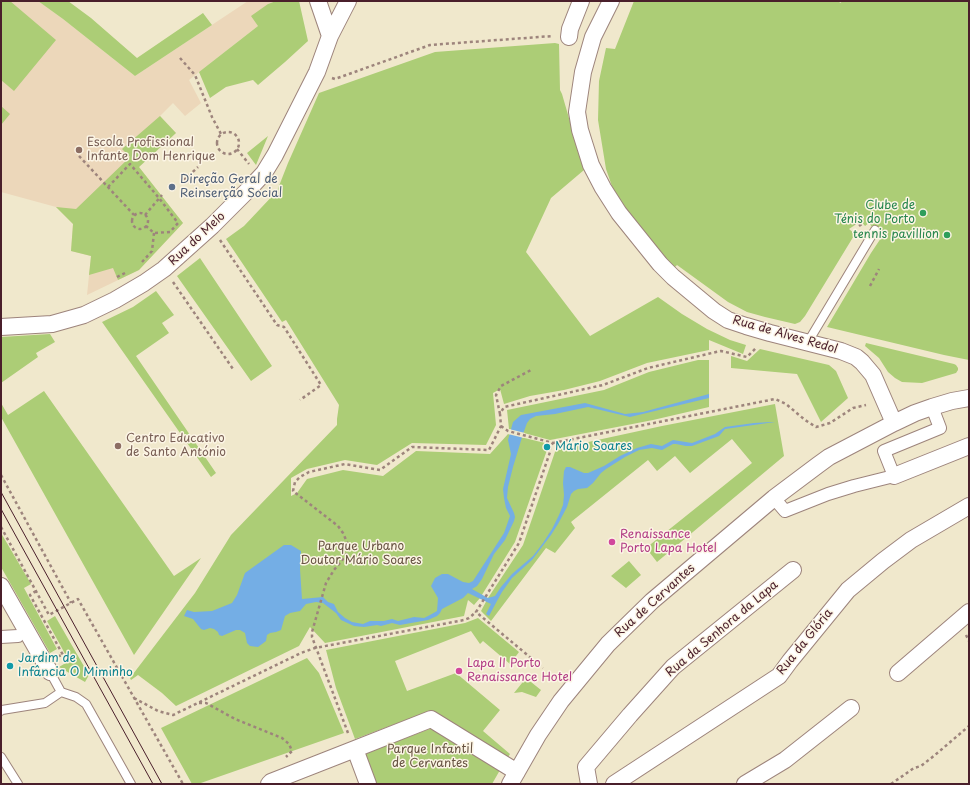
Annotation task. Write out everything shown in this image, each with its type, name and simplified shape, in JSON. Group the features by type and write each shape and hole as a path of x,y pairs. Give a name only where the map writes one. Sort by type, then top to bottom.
{"street":[{"path":"318,1 330,36"},
{"name":"Rua do Melo","path":"1,326 52,324 84,315 115,300 144,283 164,268 212,226 264,173 275,155 317,72 330,36 348,1"},
{"path":"564,36 570,29 581,1"},
{"name":"Rua de Alves Redol","path":"611,1 593,36 583,72 577,112 580,130 591,165 603,188 619,213 660,264 673,277 714,311 728,320 850,354 856,357 873,375 894,423"},
{"name":"Rua de Cervantes","path":"513,778 538,735 561,701 608,644 652,601 774,498 823,461 894,423 932,407 969,398"},
{"path":"894,476 884,451 940,428 932,407"},
{"path":"774,498 785,511 828,494 894,476 969,446"},
{"name":"Rua da Glória","path":"614,784 779,676 848,590 911,540 969,506"},
{"name":"Rua da Senhora da Lapa","path":"589,784 586,767 673,667 793,570"},
{"path":"1,586 52,666"},
{"path":"898,673 969,612"},
{"path":"1,637 18,636"},
{"path":"745,784 785,760 851,708"},
{"path":"269,784 354,748 432,719 513,778"},
{"path":"354,748 368,784"}],"lane":[{"path":"808,342 875,230"},
{"path":"52,666 61,692"},
{"path":"1,710 45,703 61,692"},
{"path":"61,692 76,697 86,704 131,784"},
{"path":"1,757 18,784"}],"path":[{"path":"335,79 430,45 564,36"},
{"path":"180,58 194,75 221,134"},
{"path":"227,132 234,133 239,142 234,152 227,153 220,150 217,140 221,134 227,132"},
{"path":"79,156 134,215"},
{"path":"108,187 130,164 178,223 170,232 154,233 146,226"},
{"path":"184,180 198,167"},
{"path":"145,215 162,195"},
{"path":"140,213 145,215 148,221 146,226 142,229 136,229 132,223 132,217 134,215 140,213"},
{"path":"854,224 860,219"},
{"path":"859,226 863,223"},
{"path":"212,226 276,325 284,327 321,385 300,400"},
{"path":"138,267 152,251 154,233"},
{"path":"164,268 233,369"},
{"path":"870,286 879,269"},
{"path":"116,277 131,270"},
{"path":"500,414 504,407 603,385 648,368 721,351 747,357 756,348"},
{"path":"354,748 312,637 312,632 329,577 348,552 347,542 343,532 338,526 293,490 295,482 309,472 345,464 380,470 412,447 489,450 501,426 496,395 501,386 531,370"},
{"path":"501,426 508,431 553,443 775,399 786,404 816,427 830,424 853,408 866,404"},
{"path":"134,698 158,712 173,715 301,653 316,648 469,618 476,612 519,543 550,452 550,446 553,443"},
{"path":"1,475 71,603"},
{"path":"1,527 49,615 78,599 183,784"},
{"path":"36,591 30,594 62,655 52,666"},
{"path":"476,612 543,668"},
{"path":"198,703 206,703 235,719 282,738 289,744 292,750 286,757"},
{"path":"891,784 914,768 921,766 969,726"}],"shaded area":[{"name":"Escola Profissional Infante Dom Henrique","path":"1,1 38,1 135,76 248,1 276,1 268,4 258,26 189,80 201,103 185,116 173,103 160,116 176,133 139,167 183,223 139,270 87,295 91,256 71,251 73,224 56,207 1,192"}],"green space":[{"path":"1,1 10,1 56,40 14,91 1,80"},
{"path":"38,1 68,1 91,18 137,58 203,13 212,25 135,76"},
{"path":"276,1 299,1 308,41 258,85 253,80 226,87 210,98 199,72 258,26 251,16 268,4"},
{"path":"634,1 839,1 840,3 843,1 969,1 969,360 827,327 881,238 869,223 865,226 861,221 849,229 855,234 805,316 800,322 795,324 747,312 728,302 677,265 673,269 633,222 614,192 606,169 598,120 599,81 606,48 615,49"},
{"name":"Parque Urbano Doutor Mário Soares","path":"555,43 559,44 560,90 584,170 551,198 526,252 590,336 658,297 707,329 730,340 746,345 743,354 709,340 709,350 647,363 600,381 564,390 530,396 504,404 500,389 493,393 496,425 486,445 412,443 377,465 345,460 307,469 291,478 291,496 297,493 307,479 343,470 383,476 416,451 490,454 508,434 545,443 547,450 515,542 480,598 474,605 468,600 464,616 325,643 310,627 299,646 176,706 162,693 138,675 131,680 130,678 195,593 231,535 337,425 339,405 286,320 282,322 226,239 244,226 277,191 319,93 435,52"},
{"path":"1,106 10,114 1,125"},
{"path":"160,116 176,133 139,167 183,223 139,270 118,280 113,268 89,275 91,256 71,251 73,224 56,207 76,209 130,157 122,149"},
{"path":"268,136 256,165 247,153"},
{"path":"200,258 272,366 251,381 177,276"},
{"path":"156,291 174,315 162,323 169,333 136,356 216,473 211,477 102,322 133,307"},
{"path":"50,334 55,342 36,353 38,357 1,383 1,337"},
{"path":"866,343 954,364 958,370 956,373 922,383 902,382 888,372 879,358 865,346"},
{"path":"760,349 829,365 836,371 848,398 821,422 797,374 731,368 731,356 747,361"},
{"path":"698,360 709,360 709,407 653,420 550,440 509,429 507,410 604,390 649,372"},
{"path":"44,391 174,576 201,558 134,655 1,417 1,403 8,415"},
{"path":"775,404 784,456 657,562 646,548 752,463 732,439 690,473 675,456 657,471 648,460 571,522 575,528 555,553 546,548 491,621 481,611 523,545 556,449"},
{"path":"1,533 31,584 24,588 57,649 50,653 1,567"},
{"path":"629,561 641,575 626,588 611,576"},
{"path":"55,616 89,675 85,682 59,667 69,661 47,621"},
{"path":"478,618 519,652 510,664 483,641 480,644 471,631 395,661 407,691 456,673 500,710 483,731 510,754 507,759 430,711 355,739 336,688 326,650 465,623"},
{"path":"307,658 319,673 344,733 198,784 192,784 161,728"},
{"path":"526,678 541,690 536,697 522,692 514,693"},
{"name":"Parque Infantil de Cervantes","path":"432,728 500,770 492,784 375,784 364,754"}],"water":[{"path":"709,394 709,398 630,417 588,407 555,414 536,416 530,419 523,434 508,487 507,498 514,513 514,521 505,540 494,554 482,579 477,586 472,589 488,598 495,596 512,574 533,556 552,529 563,505 563,483 564,471 566,467 588,473 637,448 651,444 662,446 673,440 692,443 715,434 725,427 775,422 725,429 719,436 692,446 673,444 662,450 652,448 639,450 606,469 587,488 578,489 571,494 567,507 551,535 532,560 512,578 502,592 489,616 486,614 491,604 468,593 463,598 442,609 437,616 428,620 400,625 392,623 381,626 354,626 341,620 336,613 323,603 316,602 306,604 300,611 290,613 285,616 281,630 267,635 266,641 258,647 250,646 247,643 245,633 240,630 236,630 222,636 219,635 214,629 201,629 193,619 184,616 187,610 194,612 212,611 232,603 237,595 245,573 284,545 291,545 301,551 300,569 302,599 323,597 328,602 334,604 338,612 345,618 352,622 363,624 370,621 384,621 392,619 398,621 414,617 424,618 437,611 438,598 431,586 435,578 442,574 448,574 463,582 469,583 473,581 504,533 510,516 506,508 503,489 511,454 508,440 513,422 521,415 585,403 625,414 643,412"}],"pier":[{"path":"509,429 525,433 524,438 508,434"}],"tram line":[{"path":"1,492 162,784"},
{"path":"1,509 153,784"}],"place":[{"name":"Escola Profissional Infante Dom Henrique","path":"79,150"},
{"name":"Direção Geral de Reinserção Social","path":"172,187"},
{"name":"Clube de Ténis do Porto","path":"923,213"},
{"name":"tennis pavillion","path":"947,235"},
{"name":"Centro Educativo de Santo António","path":"118,446"},
{"name":"Mário Soares","path":"547,447"},
{"name":"Renaissance Porto Lapa Hotel","path":"612,542"},
{"name":"Jardim de Infância O Miminho","path":"10,666"},
{"name":"Lapa II Porto Renaissance Hotel","path":"459,671"}]}
